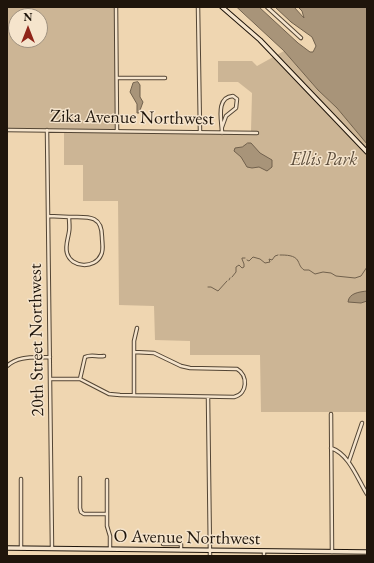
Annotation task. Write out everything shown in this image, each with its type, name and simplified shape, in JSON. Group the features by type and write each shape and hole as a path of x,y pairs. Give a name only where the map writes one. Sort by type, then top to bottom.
{"street":[{"path":"116,7 118,131"},
{"path":"198,7 200,132"},
{"path":"222,7 260,40 367,152"},
{"path":"267,7 301,38"},
{"path":"117,78 165,78"},
{"path":"222,127 226,116 236,108 236,99 233,96 229,97 223,102 221,108 220,122 222,133"},
{"name":"Zika Avenue Northwest","path":"7,130 257,133"},
{"name":"20th Street Northwest","path":"47,130 52,549"},
{"path":"49,216 69,216 91,218 100,224 102,233 102,253 98,260 93,264 77,264 70,260 68,256 66,243 69,231 69,216"},
{"path":"134,395 134,337 137,328"},
{"path":"51,379 80,379 108,394 238,396 243,391 245,382 243,374 237,369 190,368 181,366 154,353 134,352"},
{"path":"80,379 85,357 104,356"},
{"path":"7,366 14,360 21,358 50,357"},
{"path":"208,396 210,556"},
{"path":"331,414 332,552"},
{"path":"349,462 362,423"},
{"path":"331,448 342,453 349,462 367,494"},
{"path":"80,478 81,512 84,514 107,514"},
{"path":"21,479 21,549"},
{"path":"107,480 107,526 110,536 110,550"},
{"path":"163,544 181,544 181,550"},
{"name":"O Avenue Northwest","path":"7,548 367,552"},
{"path":"264,551 264,556"}],"green space":[{"name":"Ellis Park","path":"7,7 116,7 118,131 255,135 251,131 252,93 238,82 218,82 218,61 252,61 257,66 284,51 318,90 337,108 367,144 367,412 261,412 260,355 190,355 190,341 155,340 154,306 119,305 118,201 83,201 83,165 64,165 64,130 7,130"}],"shaded area":[{"path":"237,7 259,7 298,43 310,52 313,52 316,46 312,37 291,22 275,7 294,7 304,18 302,11 298,7 367,7 367,144 337,108 318,90 284,51"},
{"path":"138,82 140,85 140,97 143,102 139,113 137,113 137,104 130,92 133,83"},
{"path":"248,143 251,143 260,153 272,160 272,167 267,171 259,167 247,167 241,157 234,151 235,148 242,147"},
{"path":"367,291 367,301 361,303 348,302 352,295"}],"waterway":[{"path":"247,260 249,261 253,257 260,259 265,263 270,262 269,259 272,260 278,255"},
{"path":"280,255 290,256 297,259 304,270 309,270 315,274 323,272 331,273 336,276 355,278 361,276 367,267"},
{"path":"232,277 236,272 236,267 239,265 242,268 244,267 242,258 245,258"},
{"path":"208,287 218,291 227,281"}]}
